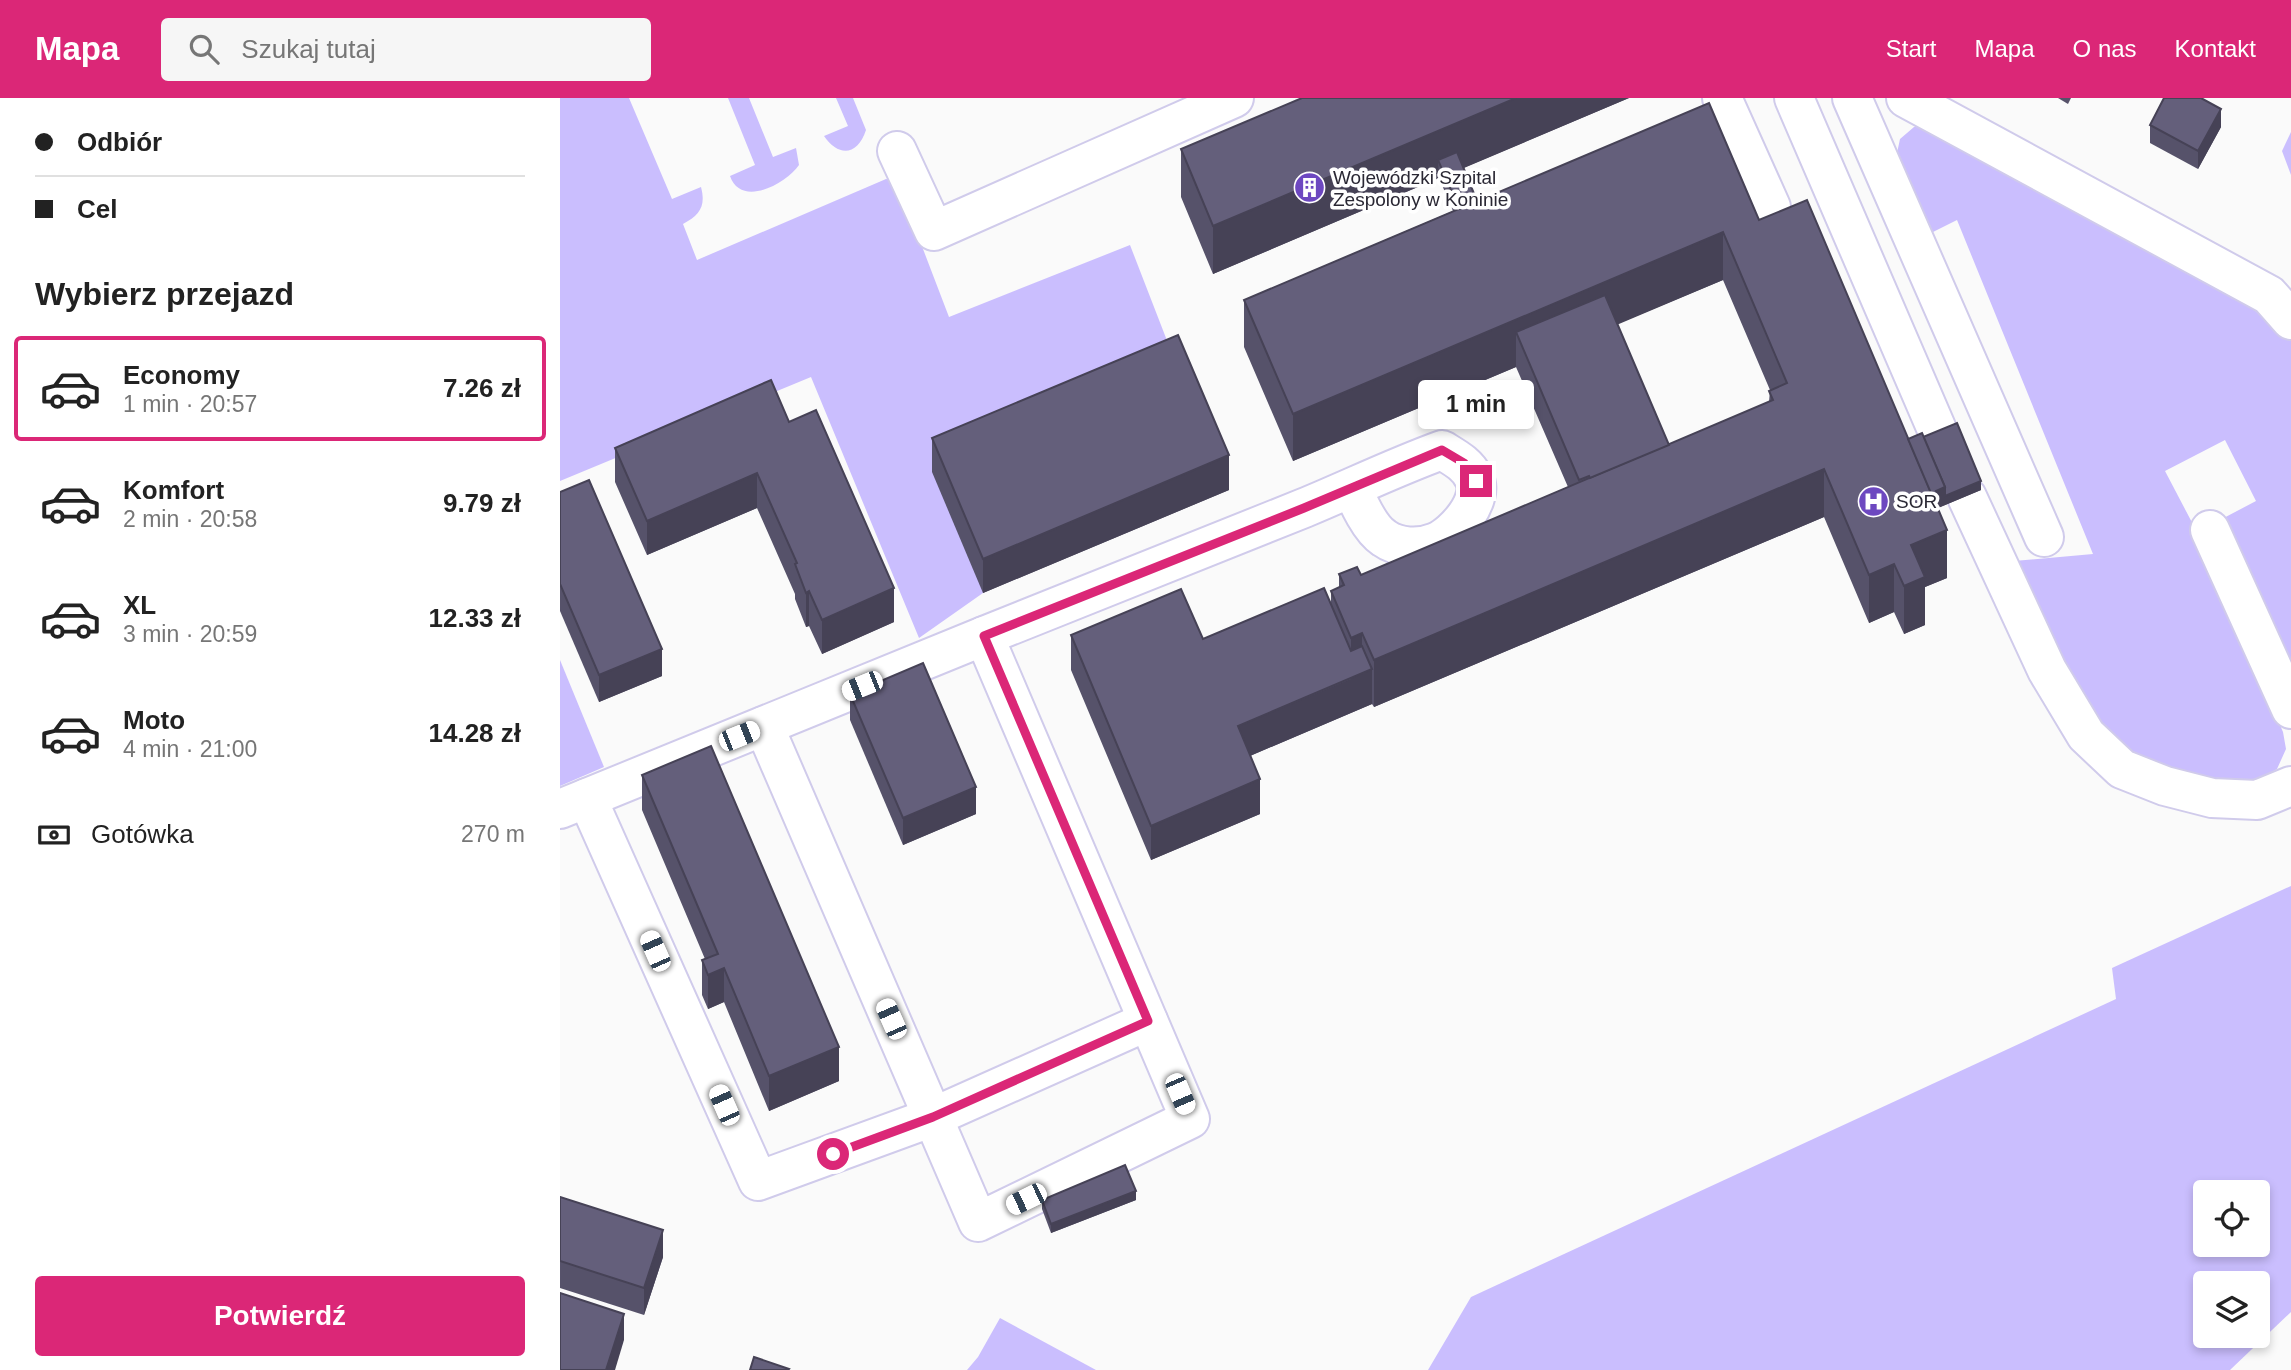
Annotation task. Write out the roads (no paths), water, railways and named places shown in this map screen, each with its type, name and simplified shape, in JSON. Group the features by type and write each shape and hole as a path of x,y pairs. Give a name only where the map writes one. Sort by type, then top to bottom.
{"lane":[{"path":"897,151 934,231 1234,98"},
{"path":"1722,98 1771,207"},
{"path":"1794,98 1941,439"},
{"path":"1852,98 2044,537"},
{"path":"1906,98 2270,295 2291,320"},
{"path":"1148,1021 933,1117 758,1181 573,804 1352,488"},
{"path":"1967,497 2047,670 2086,735 2122,769 2165,786 2212,799 2257,800 2291,786"},
{"path":"2210,530 2291,709"},
{"path":"764,726 978,1222 1190,1119 984,636"}],"place":[{"name":"Wojewódzki Szpital Zespolony w Koninie","path":"1310,188"},
{"name":"SOR","path":"1873,501"}]}
